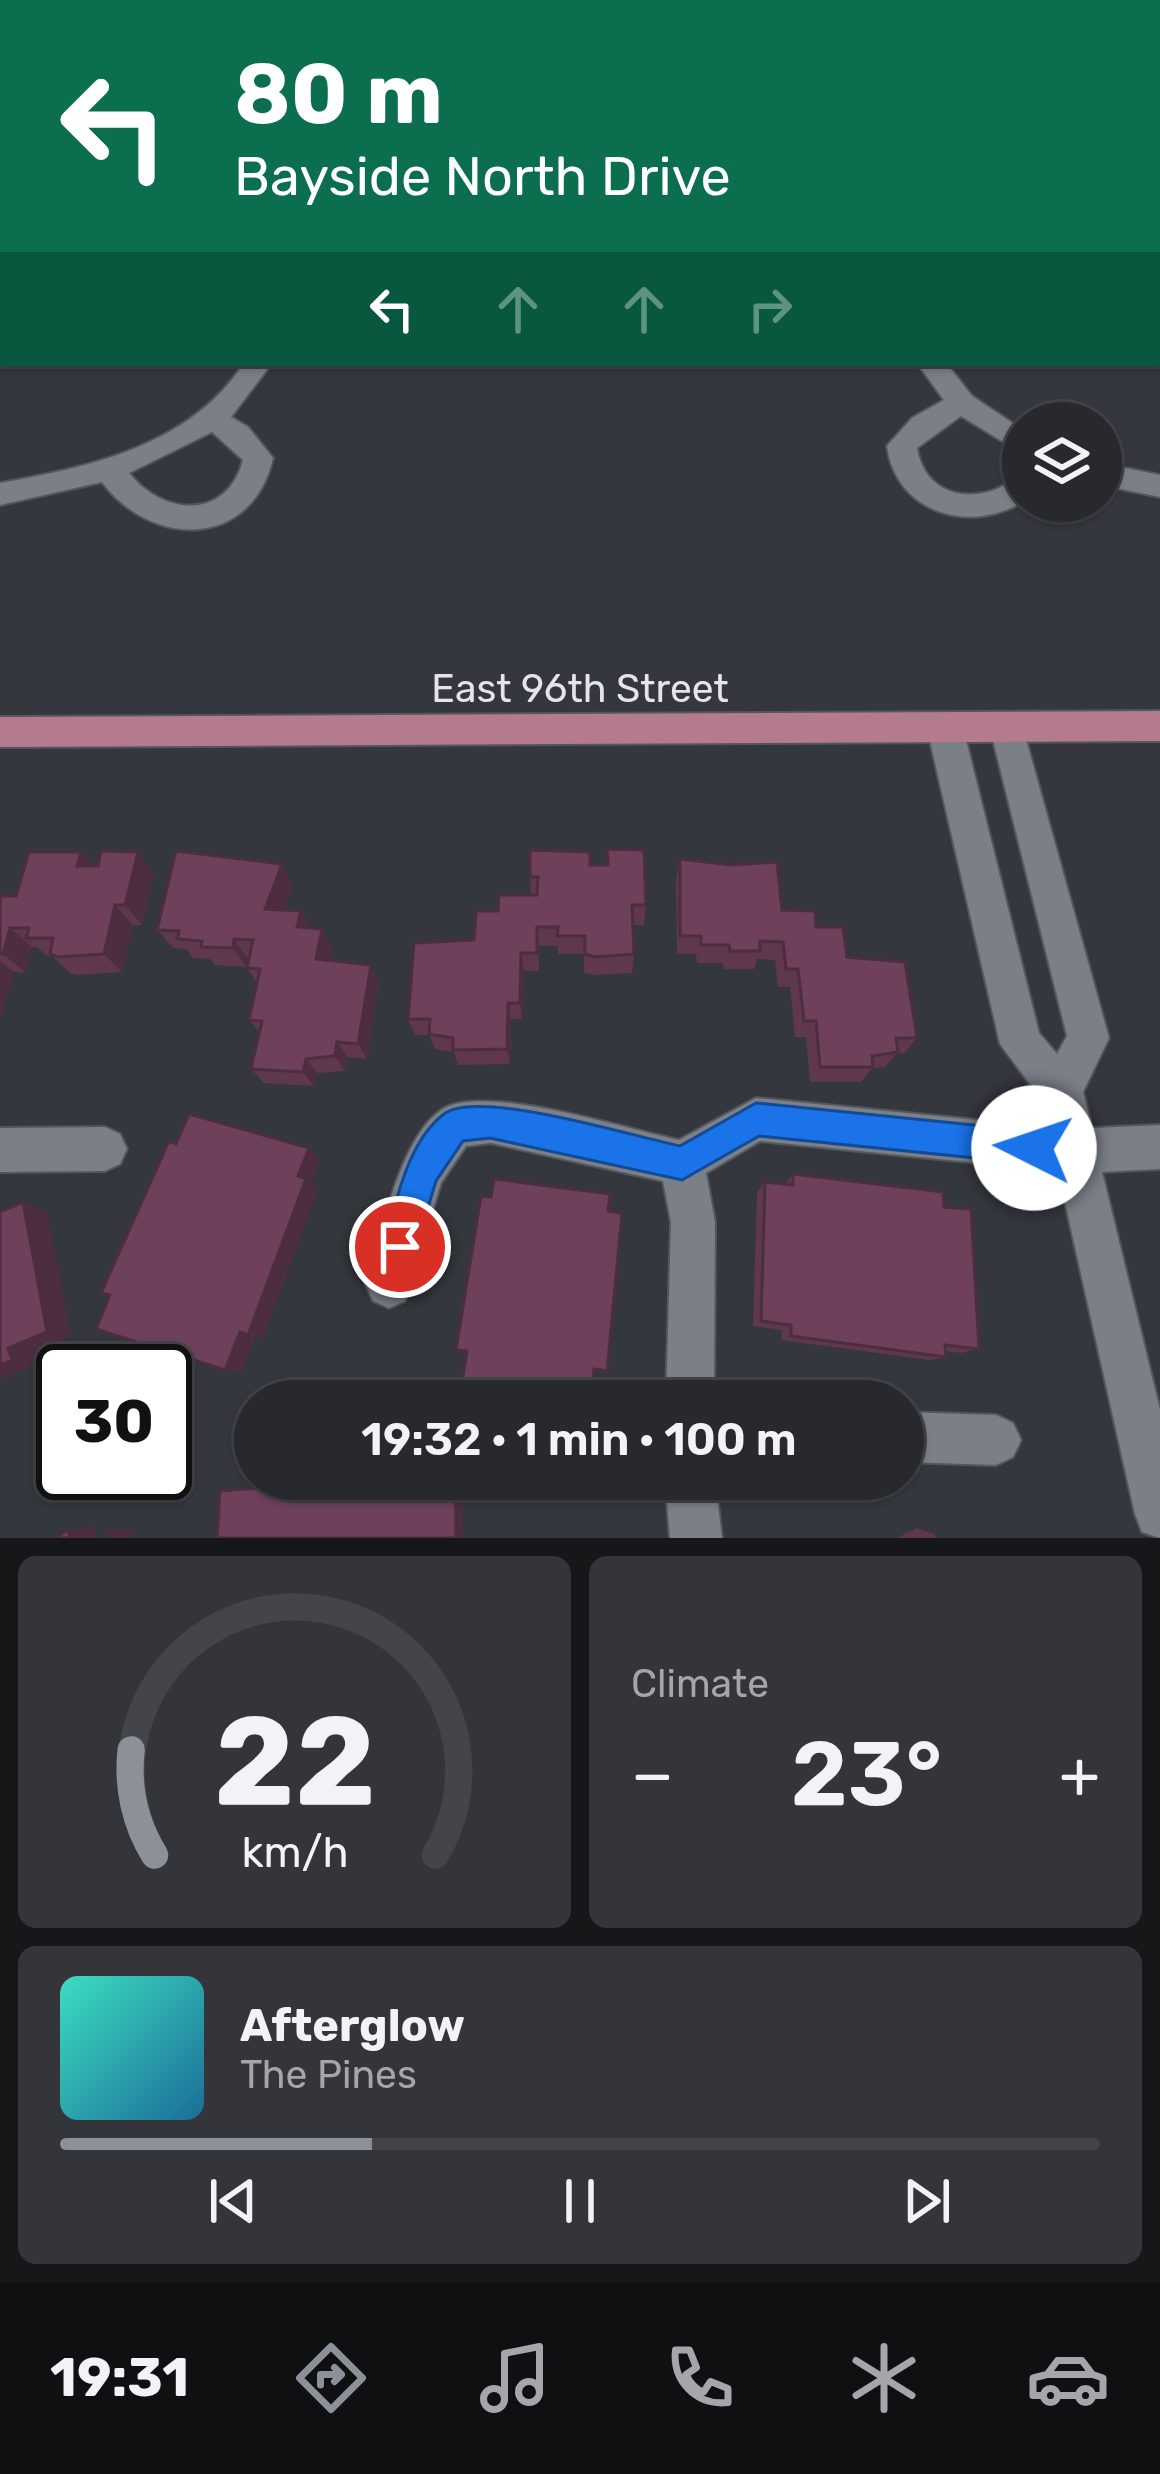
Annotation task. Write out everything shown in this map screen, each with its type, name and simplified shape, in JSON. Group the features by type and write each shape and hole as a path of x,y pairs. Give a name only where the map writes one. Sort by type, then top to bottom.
{"main road":[{"name":"East 96th Street","path":"0,732 1160,726"}],"street":[{"path":"0,494 110,469 170,444 233,398 256,366"},
{"path":"933,366 962,403 1002,430"},
{"path":"962,403 909,435 902,446 907,472 919,488 958,506 1002,500"},
{"path":"110,469 135,501 167,518 224,510 252,484 258,458 238,434 210,418"},
{"path":"1122,478 1160,486"},
{"path":"945,728 1021,1044 1061,1090 1160,1514"},
{"path":"1008,728 1088,1038 1061,1090"},
{"path":"389,1285 422,1173 454,1126 490,1122 682,1163 756,1119 1075,1151 1160,1147"},
{"path":"0,1150 105,1149"},
{"path":"682,1163 693,1222 690,1380"},
{"path":"924,1438 996,1440"},
{"path":"692,1500 696,1538"}],"building":[{"path":"607,849 644,850 646,905 632,905 634,954 595,957 585,954 585,936 557,936 558,927 537,927 537,953 521,953 520,1003 508,1003 507,1049 453,1050 453,1038 429,1034 430,1019 408,1019 414,943 474,940 476,911 498,911 499,895 537,895 538,877 530,877 530,850 590,852 590,865 608,865"},
{"path":"101,851 138,852 125,905 115,905 104,954 57,957 50,954 53,938 26,938 29,928 10,928 0,954 0,896 16,896 29,852 81,852 77,866 98,866"},
{"path":"176,851 282,864 265,909 301,911 297,927 322,929 316,959 371,965 358,1044 337,1042 335,1056 306,1059 303,1072 251,1069 262,1021 249,1020 260,969 247,968 253,940 234,939 233,948 201,947 202,941 177,939 179,931 157,930"},
{"path":"680,859 731,865 777,862 782,910 815,911 816,927 843,927 847,957 905,962 917,1038 896,1038 898,1052 872,1056 873,1067 820,1067 816,1021 804,1021 798,969 786,969 783,942 760,941 760,951 730,951 729,945 701,945 701,936 680,936"},
{"path":"189,1114 309,1148 298,1176 306,1179 248,1335 240,1332 225,1370 192,1360 192,1344 143,1344 96,1329 110,1295 101,1293 169,1141 176,1144"},
{"path":"793,1174 943,1192 944,1207 971,1209 979,1349 945,1345 946,1357 791,1336 791,1325 761,1321 765,1182 793,1185"},
{"path":"494,1179 610,1194 608,1211 622,1213 607,1371 594,1369 593,1380 462,1380 467,1351 456,1350 481,1196 491,1197"},
{"path":"23,1202 47,1332 8,1348 12,1360 0,1365 0,1212"},
{"path":"234,1490 234,1500 455,1500 456,1538 217,1538 220,1491"}],"route":[{"path":"400,1247 422,1173 454,1126 490,1122 682,1163 756,1119 1034,1148"}]}
